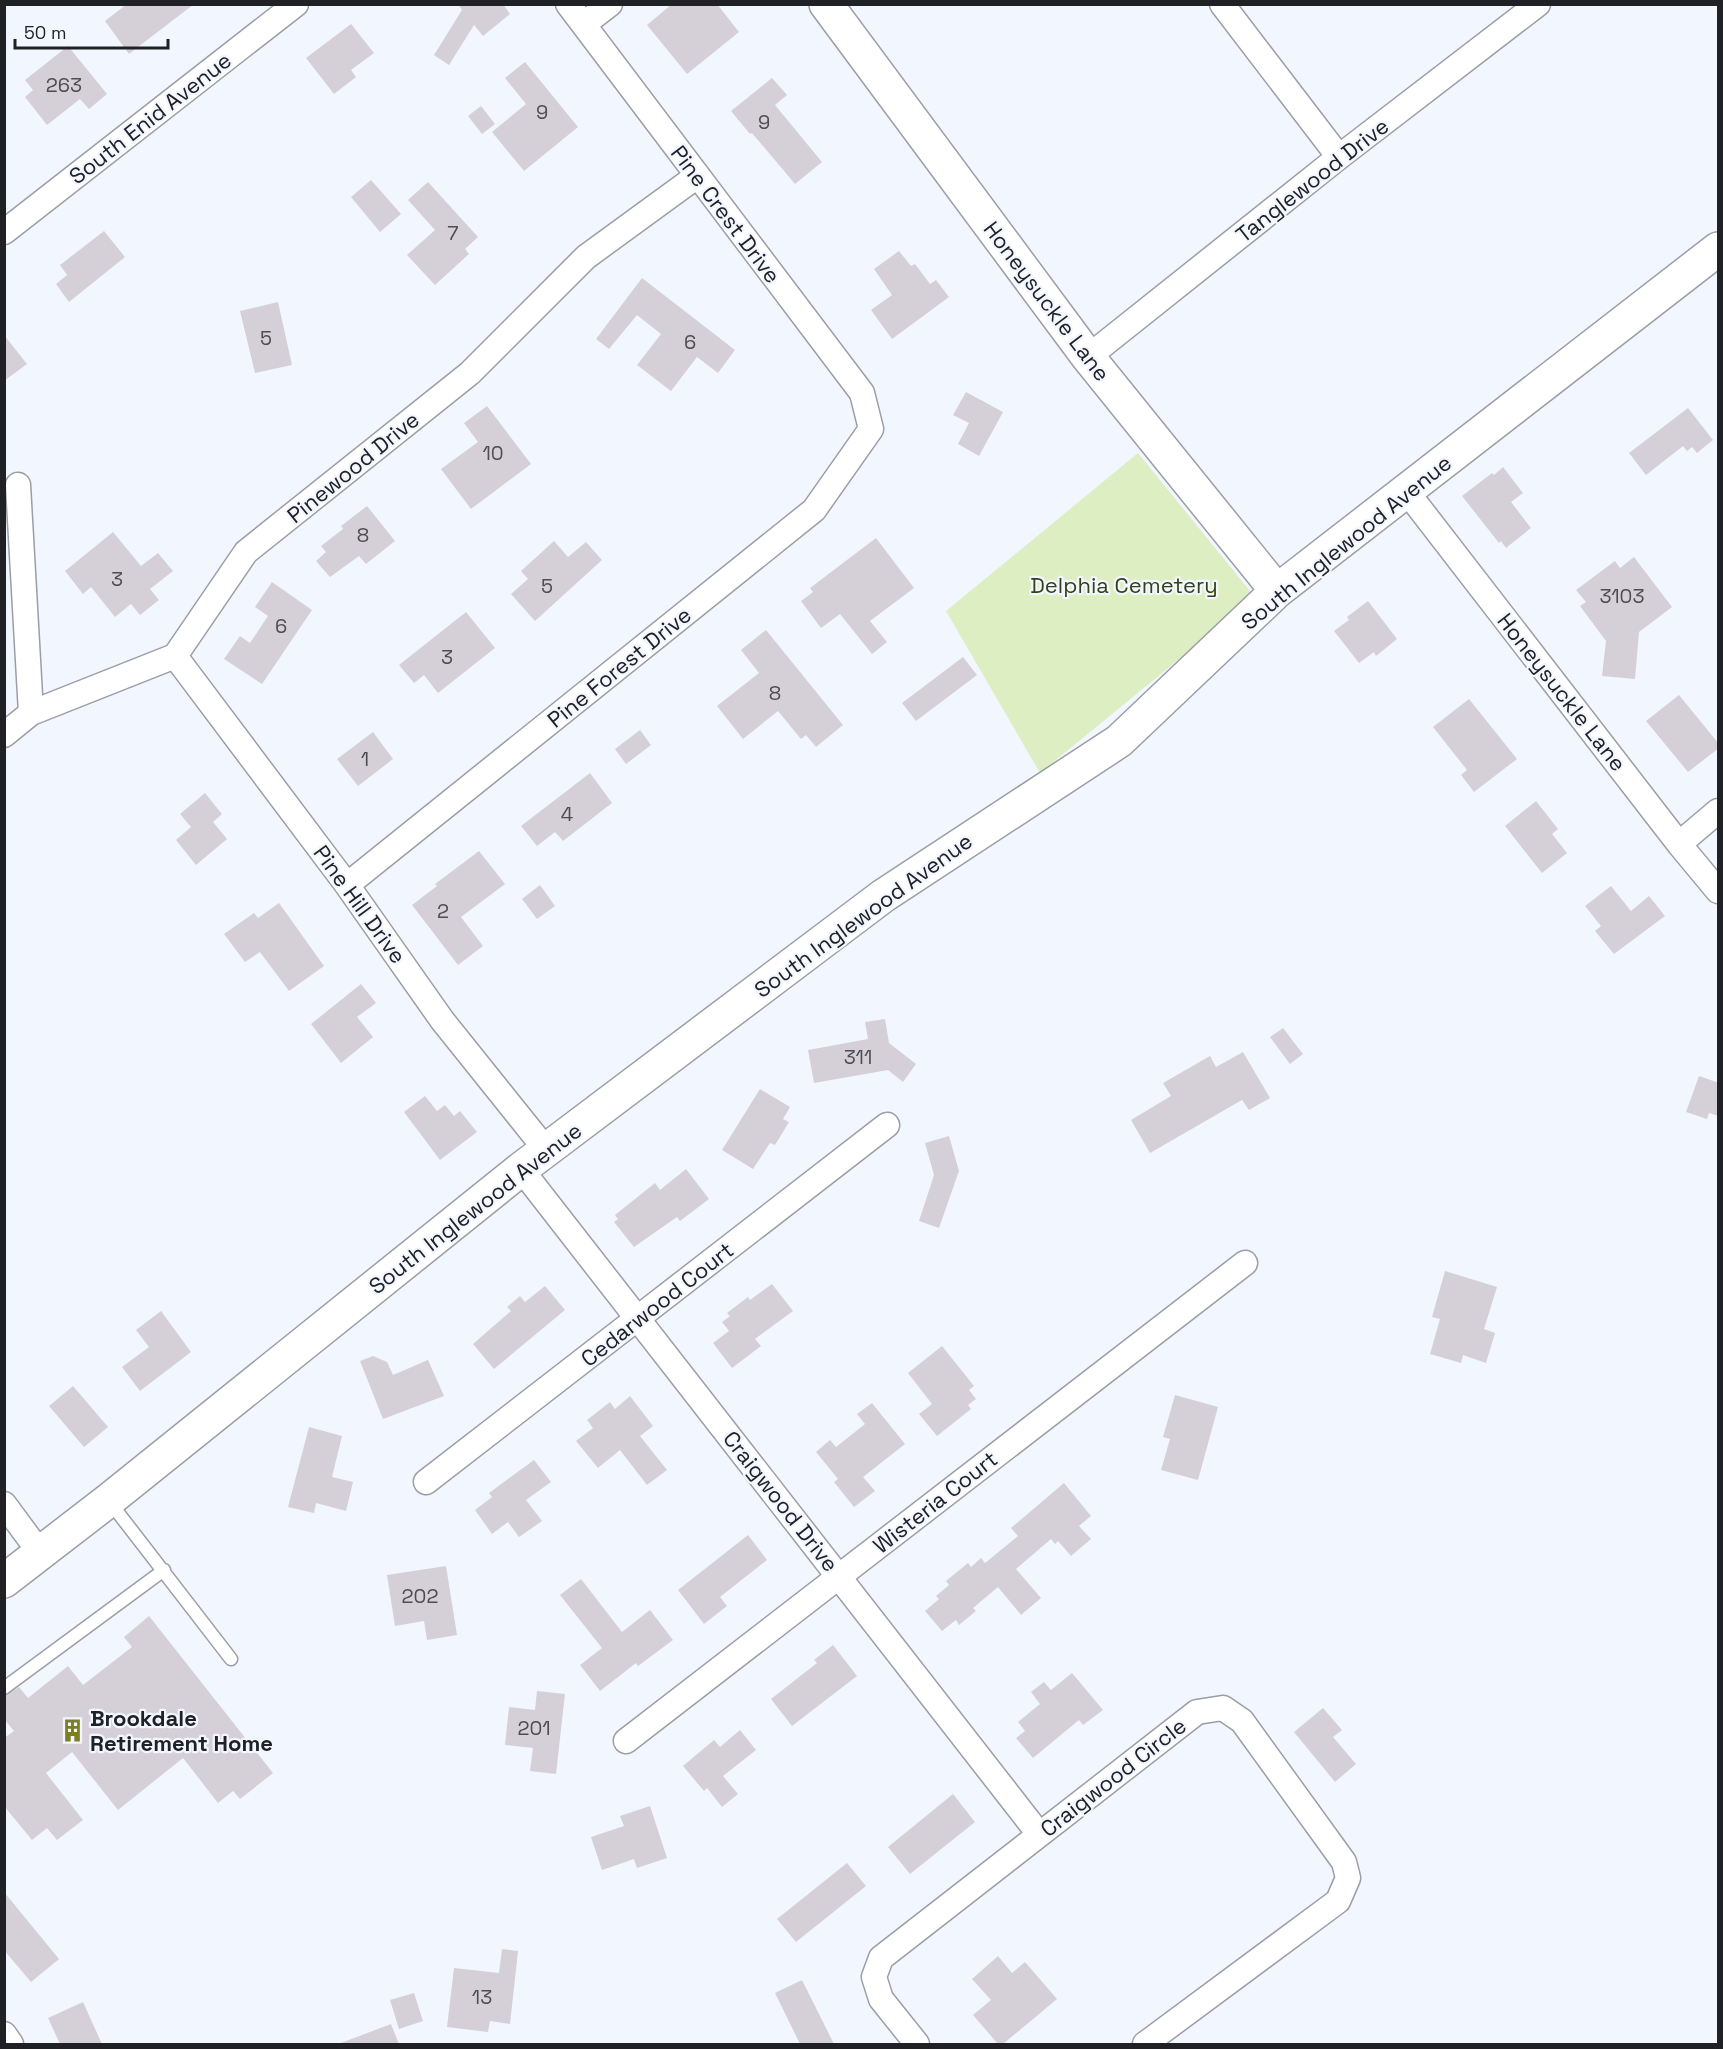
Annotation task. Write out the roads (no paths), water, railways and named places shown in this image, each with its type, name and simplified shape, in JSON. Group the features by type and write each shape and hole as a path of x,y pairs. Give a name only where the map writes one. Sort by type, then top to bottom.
{"street":[{"name":"South Enid Avenue","path":"4,232 296,4"},
{"name":"Pine Crest Drive","path":"568,4 862,393 871,429"},
{"path":"584,24 610,4"},
{"name":"Honeysuckle Lane","path":"826,4 1088,357 1277,591"},
{"path":"1222,4 1339,157"},
{"name":"Tanglewood Drive","path":"1088,357 1339,157 1538,4"},
{"name":"Pinewood Drive","path":"175,656 246,552 470,373 586,258 697,176"},
{"name":"South Inglewood Avenue","path":"4,1581 109,1500 521,1169 883,896 1119,741 1277,591 1719,249"},
{"name":"Pine Forest Drive","path":"347,885 814,510 871,429"},
{"path":"18,485 31,713"},
{"name":"Honeysuckle Lane","path":"1407,492 1679,844 1719,891"},
{"path":"4,735 31,713 175,656"},
{"name":"Pine Hill Drive","path":"175,656 347,885 442,1020 547,1151"},
{"path":"1679,844 1719,812"},
{"name":"Cedarwood Court","path":"426,1482 887,1125"},
{"name":"Craigwood Drive","path":"521,1169 1039,1834"},
{"name":"Wisteria Court","path":"626,1741 1245,1263"},
{"path":"4,1504 41,1554"},
{"name":"Craigwood Circle","path":"917,2044 881,1998 874,1977 881,1958 1197,1712 1222,1708 1242,1721 1344,1862 1348,1878 1338,1901 1145,2044"},
{"path":"4,2034 11,2044"}],"lane":[{"path":"109,1500 231,1659"},
{"path":"4,1688 164,1570"}],"place":[{"name":"Brookdale Retirement Home","path":"72,1731"}],"park label":[{"name":"Delphia Cemetery","path":"1124,585"}]}
